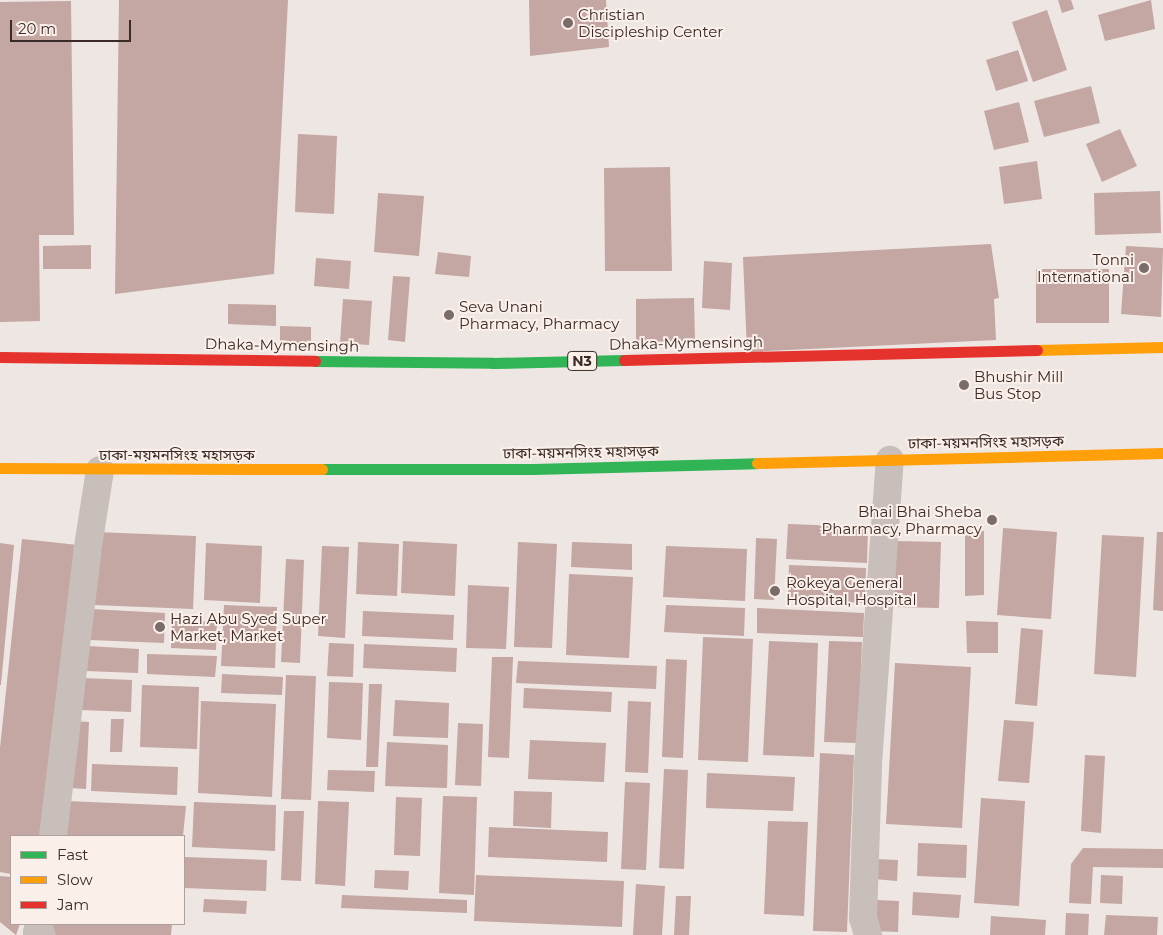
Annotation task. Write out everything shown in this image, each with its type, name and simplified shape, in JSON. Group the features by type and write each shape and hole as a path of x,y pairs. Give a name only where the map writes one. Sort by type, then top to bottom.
{"highway":[{"name":"Dhaka-Mymensingh","path":"0,357 493,363 1163,347"},
{"name":"ঢাকা-ময়মনসিংহ মহাসড়ক","path":"0,468 100,470 533,469 1163,453"}],"street":[{"path":"868,935 863,918 868,764 890,460"},
{"path":"53,835 87,553 100,470"},
{"path":"39,925 37,933 42,935"}],"building":[{"path":"119,0 288,0 274,274 115,294"},
{"name":"Christian Discipleship Center","path":"529,0 606,0 609,47 530,56"},
{"path":"1058,0 1071,0 1074,9 1062,13"},
{"path":"1151,0 1155,29 1105,41 1098,15"},
{"path":"71,1 74,235 39,235 40,321 0,322 0,2"},
{"path":"1047,10 1067,70 1033,82 1012,22"},
{"path":"1018,50 1028,81 996,91 986,60"},
{"path":"1091,86 1100,123 1044,137 1034,101"},
{"path":"1019,102 1029,142 994,150 984,111"},
{"path":"1120,129 1137,166 1102,182 1086,144"},
{"path":"298,134 337,136 334,214 295,212"},
{"path":"1037,161 1042,199 1004,204 999,167"},
{"path":"670,167 672,271 605,271 604,168"},
{"path":"1160,191 1161,233 1095,235 1094,193"},
{"path":"378,193 424,196 419,256 374,252"},
{"path":"991,244 999,298 994,299 996,340 747,352 743,257"},
{"path":"91,245 91,269 43,269 43,246"},
{"name":"Tonni International","path":"1126,246 1163,248 1161,317 1121,314"},
{"path":"438,252 471,256 469,277 435,274"},
{"path":"316,258 351,261 349,289 314,286"},
{"path":"704,261 732,263 730,310 702,308"},
{"path":"1036,269 1109,269 1109,323 1036,323"},
{"path":"393,276 410,277 405,342 388,340"},
{"path":"694,298 695,341 636,342 636,299"},
{"path":"343,299 372,301 369,345 340,343"},
{"path":"228,304 276,305 276,326 228,324"},
{"path":"280,326 311,327 311,344 280,344"},
{"path":"788,524 868,527 867,563 786,559"},
{"path":"1003,528 1057,532 1051,619 997,615"},
{"path":"965,530 984,531 984,595 965,596"},
{"path":"96,532 196,536 193,609 93,605"},
{"path":"1157,532 1163,532 1163,611 1153,610"},
{"path":"1102,535 1144,537 1136,677 1094,674"},
{"path":"756,538 777,539 774,600 754,599"},
{"path":"22,539 78,545 48,835 10,835 10,874 0,872 0,748"},
{"path":"403,541 457,544 455,596 401,593"},
{"path":"896,541 941,542 939,608 894,607"},
{"path":"358,542 399,544 397,596 356,594"},
{"path":"518,542 557,544 552,648 514,647"},
{"path":"572,542 632,544 632,570 571,567"},
{"path":"0,543 14,545 1,685 0,685"},
{"path":"206,543 262,546 260,603 204,600"},
{"path":"322,546 349,547 345,638 318,636"},
{"path":"666,546 747,549 745,601 663,597"},
{"path":"286,559 304,560 300,663 281,662"},
{"path":"789,565 866,568 865,603 788,599"},
{"path":"569,574 633,577 629,658 566,655"},
{"path":"468,585 509,587 506,649 466,648"},
{"path":"224,605 277,607 275,668 221,666"},
{"path":"666,605 745,608 744,636 664,632"},
{"path":"757,608 864,613 863,637 757,633"},
{"path":"91,609 165,613 164,643 90,640"},
{"path":"363,611 454,615 453,640 362,636"},
{"path":"172,620 217,622 216,650 171,648"},
{"path":"966,621 998,622 998,653 967,653"},
{"path":"1021,628 1043,630 1037,706 1015,704"},
{"path":"703,637 753,639 748,762 698,760"},
{"path":"769,641 818,643 814,757 763,755"},
{"path":"829,641 862,642 858,743 824,742"},
{"path":"329,643 354,644 353,677 327,676"},
{"path":"364,644 457,648 456,672 363,668"},
{"path":"87,646 139,649 138,673 85,671"},
{"path":"147,654 217,656 215,677 147,674"},
{"path":"492,657 513,657 509,758 488,757"},
{"path":"666,659 687,660 683,758 662,757"},
{"path":"518,661 657,666 656,689 516,683"},
{"path":"895,663 971,667 962,828 886,824"},
{"path":"222,674 283,677 282,695 221,693"},
{"path":"286,675 316,676 311,800 281,799"},
{"path":"82,678 132,680 131,712 81,710"},
{"path":"329,682 363,683 361,740 327,738"},
{"path":"369,684 382,684 378,767 366,767"},
{"path":"142,685 199,687 197,749 140,747"},
{"path":"524,688 612,692 611,712 523,708"},
{"path":"395,700 449,703 448,738 393,736"},
{"path":"201,701 276,704 272,797 198,793"},
{"path":"628,701 651,702 648,773 625,772"},
{"path":"111,719 124,719 122,752 110,752"},
{"path":"1004,720 1034,722 1029,783 998,781"},
{"path":"73,721 89,722 86,789 70,788"},
{"path":"458,723 483,724 481,786 455,785"},
{"path":"530,740 606,743 604,782 528,779"},
{"path":"387,742 448,745 447,788 385,786"},
{"path":"820,753 854,755 847,932 813,931"},
{"path":"1085,755 1105,756 1101,833 1081,831"},
{"path":"92,764 178,767 177,795 91,791"},
{"path":"664,769 688,770 684,869 659,868"},
{"path":"328,770 375,771 374,792 327,790"},
{"path":"707,773 795,777 793,811 706,808"},
{"path":"625,782 650,783 646,870 621,869"},
{"path":"514,791 552,792 551,828 513,826"},
{"path":"443,796 477,797 474,895 439,893"},
{"path":"396,797 422,798 420,856 394,855"},
{"path":"981,798 1025,801 1019,906 974,903"},
{"path":"66,801 186,806 183,835 60,835"},
{"path":"318,801 349,802 345,886 315,884"},
{"path":"194,802 276,805 275,851 192,847"},
{"path":"284,811 304,811 301,881 281,880"},
{"path":"768,821 808,822 804,916 764,914"},
{"path":"489,827 608,832 607,862 488,857"},
{"path":"918,843 967,845 966,878 917,876"},
{"path":"1083,848 1163,849 1163,868 1093,867 1091,904 1069,903 1071,864"},
{"path":"185,857 267,860 266,891 185,888"},
{"path":"875,859 898,860 897,881 874,879"},
{"path":"375,870 409,871 408,890 374,888"},
{"path":"476,875 624,881 622,927 474,921"},
{"path":"1101,875 1123,876 1122,904 1100,903"},
{"path":"0,876 10,877 10,925 20,925 16,935 0,922"},
{"path":"636,884 665,886 662,935 633,935"},
{"path":"913,892 961,895 959,918 912,915"},
{"path":"342,895 467,900 467,913 341,908"},
{"path":"676,896 691,896 689,935 674,935"},
{"path":"204,899 247,901 246,914 203,912"},
{"path":"876,900 899,901 898,932 875,931"},
{"path":"1066,913 1089,914 1088,935 1065,935"},
{"path":"1106,915 1158,917 1157,935 1104,935"},
{"path":"991,916 1046,920 1045,935 990,935"},
{"path":"46,925 172,925 171,935 55,935"}],"traffic: fast":[{"path":"315,361 493,363 624,360"},
{"path":"322,469 533,469 757,463"}],"traffic: slow":[{"path":"1037,350 1163,347"},
{"path":"757,463 1163,453"},
{"path":"0,468 322,469"}],"traffic: jam":[{"path":"624,360 1037,350"},
{"path":"0,357 315,361"}],"place":[{"name":"Christian Discipleship Center","path":"568,23"},
{"name":"Tonni International","path":"1144,268"},
{"name":"Seva Unani Pharmacy, Pharmacy","path":"449,315"},
{"name":"Bhushir Mill Bus Stop","path":"964,385"},
{"name":"Bhai Bhai Sheba Pharmacy, Pharmacy","path":"992,520"},
{"name":"Rokeya General Hospital, Hospital","path":"775,591"},
{"name":"Hazi Abu Syed Super Market, Market","path":"160,627"}]}
